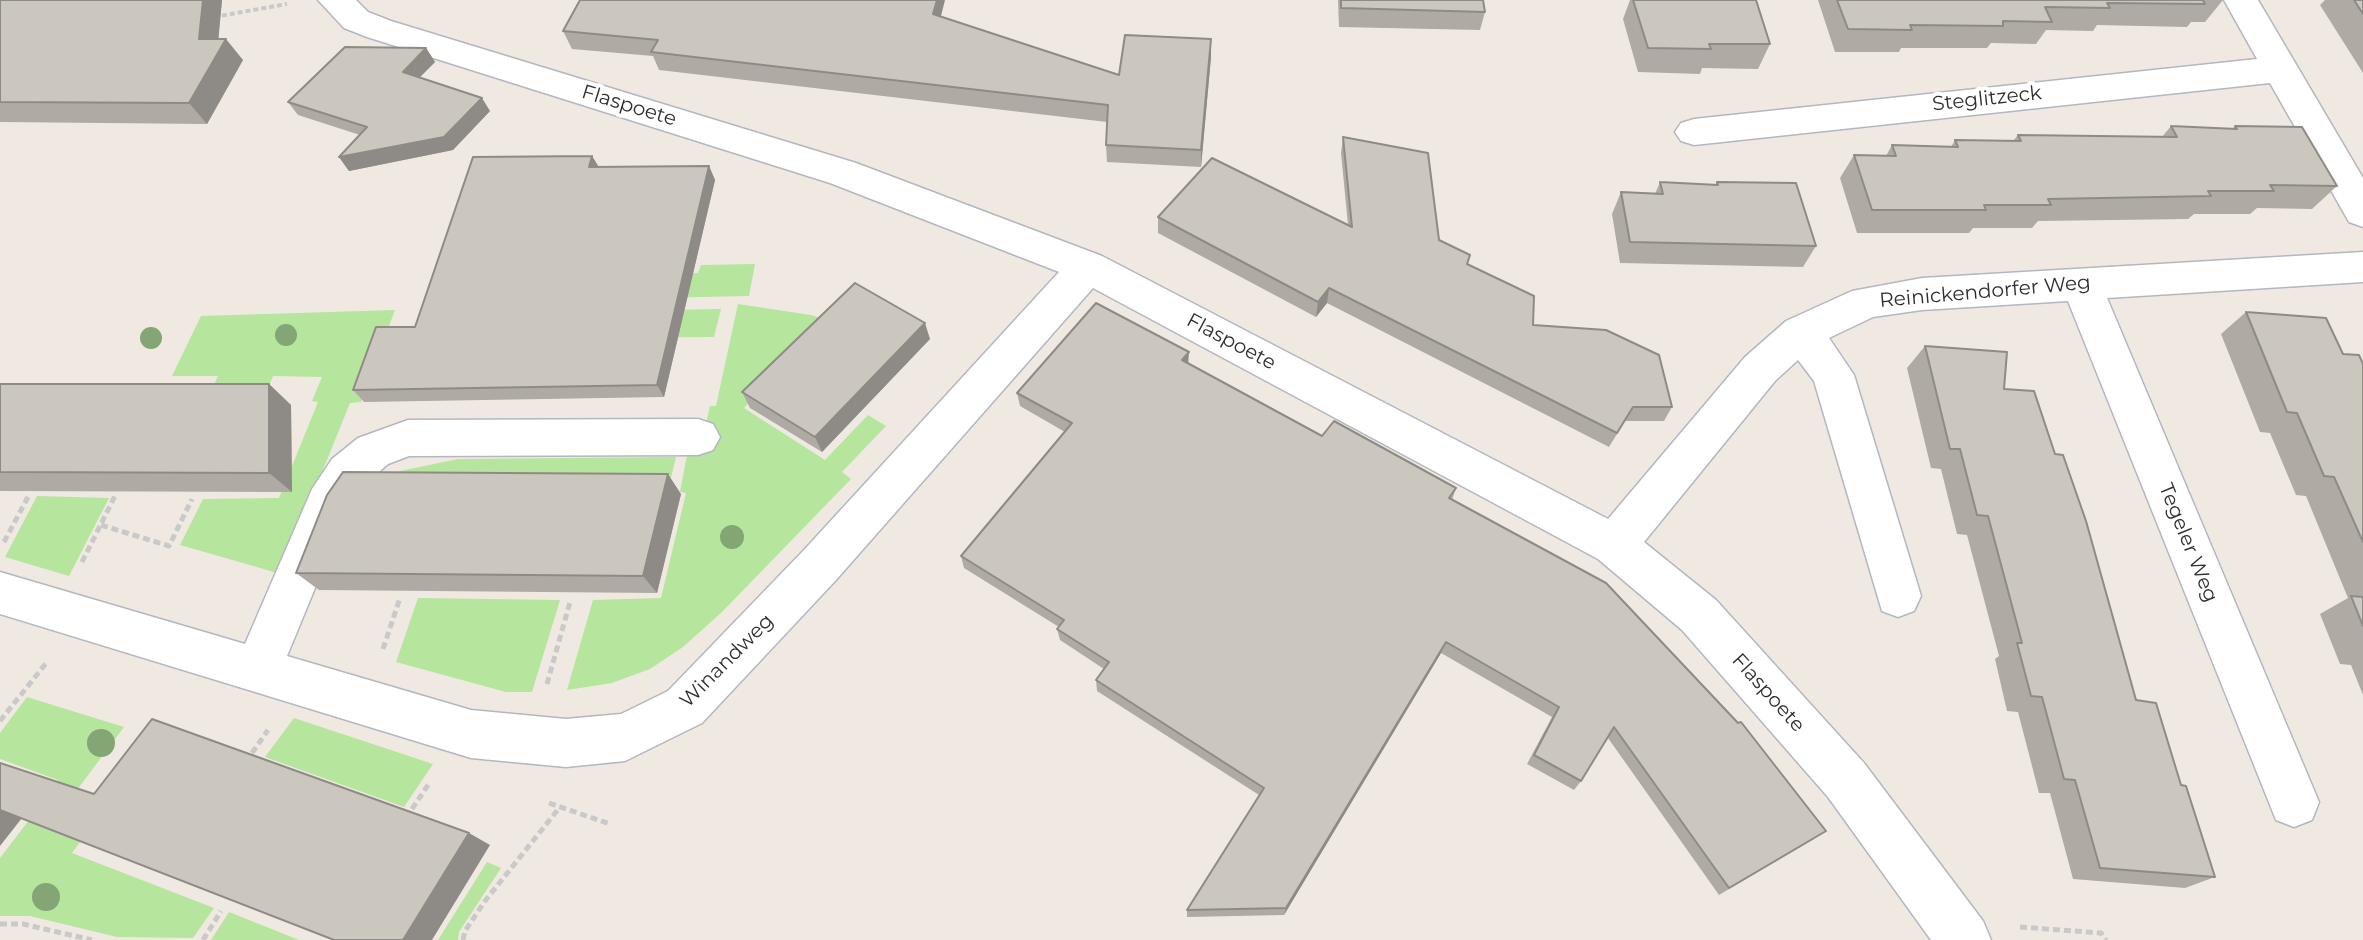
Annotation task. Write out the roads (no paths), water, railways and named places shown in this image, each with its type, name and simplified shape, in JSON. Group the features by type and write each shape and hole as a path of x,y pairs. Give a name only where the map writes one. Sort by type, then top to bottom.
{"street":[{"name":"Flaspoete","path":"335,0 356,20 379,29 843,173 1088,267 1614,545 1699,615 1836,768 1958,931"},
{"path":"2241,0 2363,212"},
{"name":"Steglitzeck","path":"1694,132 2280,69"},
{"name":"Winandweg","path":"0,593 80,595 258,669 471,734 566,743 625,737 685,707 820,565 1088,267"},
{"name":"Reinickendorfer Weg","path":"1614,545 1760,369 1801,333 1866,302 1922,294 2363,267"},
{"name":"Tegeler Weg","path":"2081,284 2294,802"},
{"path":"1801,333 1833,375 1898,596"},
{"path":"258,669 328,503 348,472 373,451 408,438 698,437"}]}
